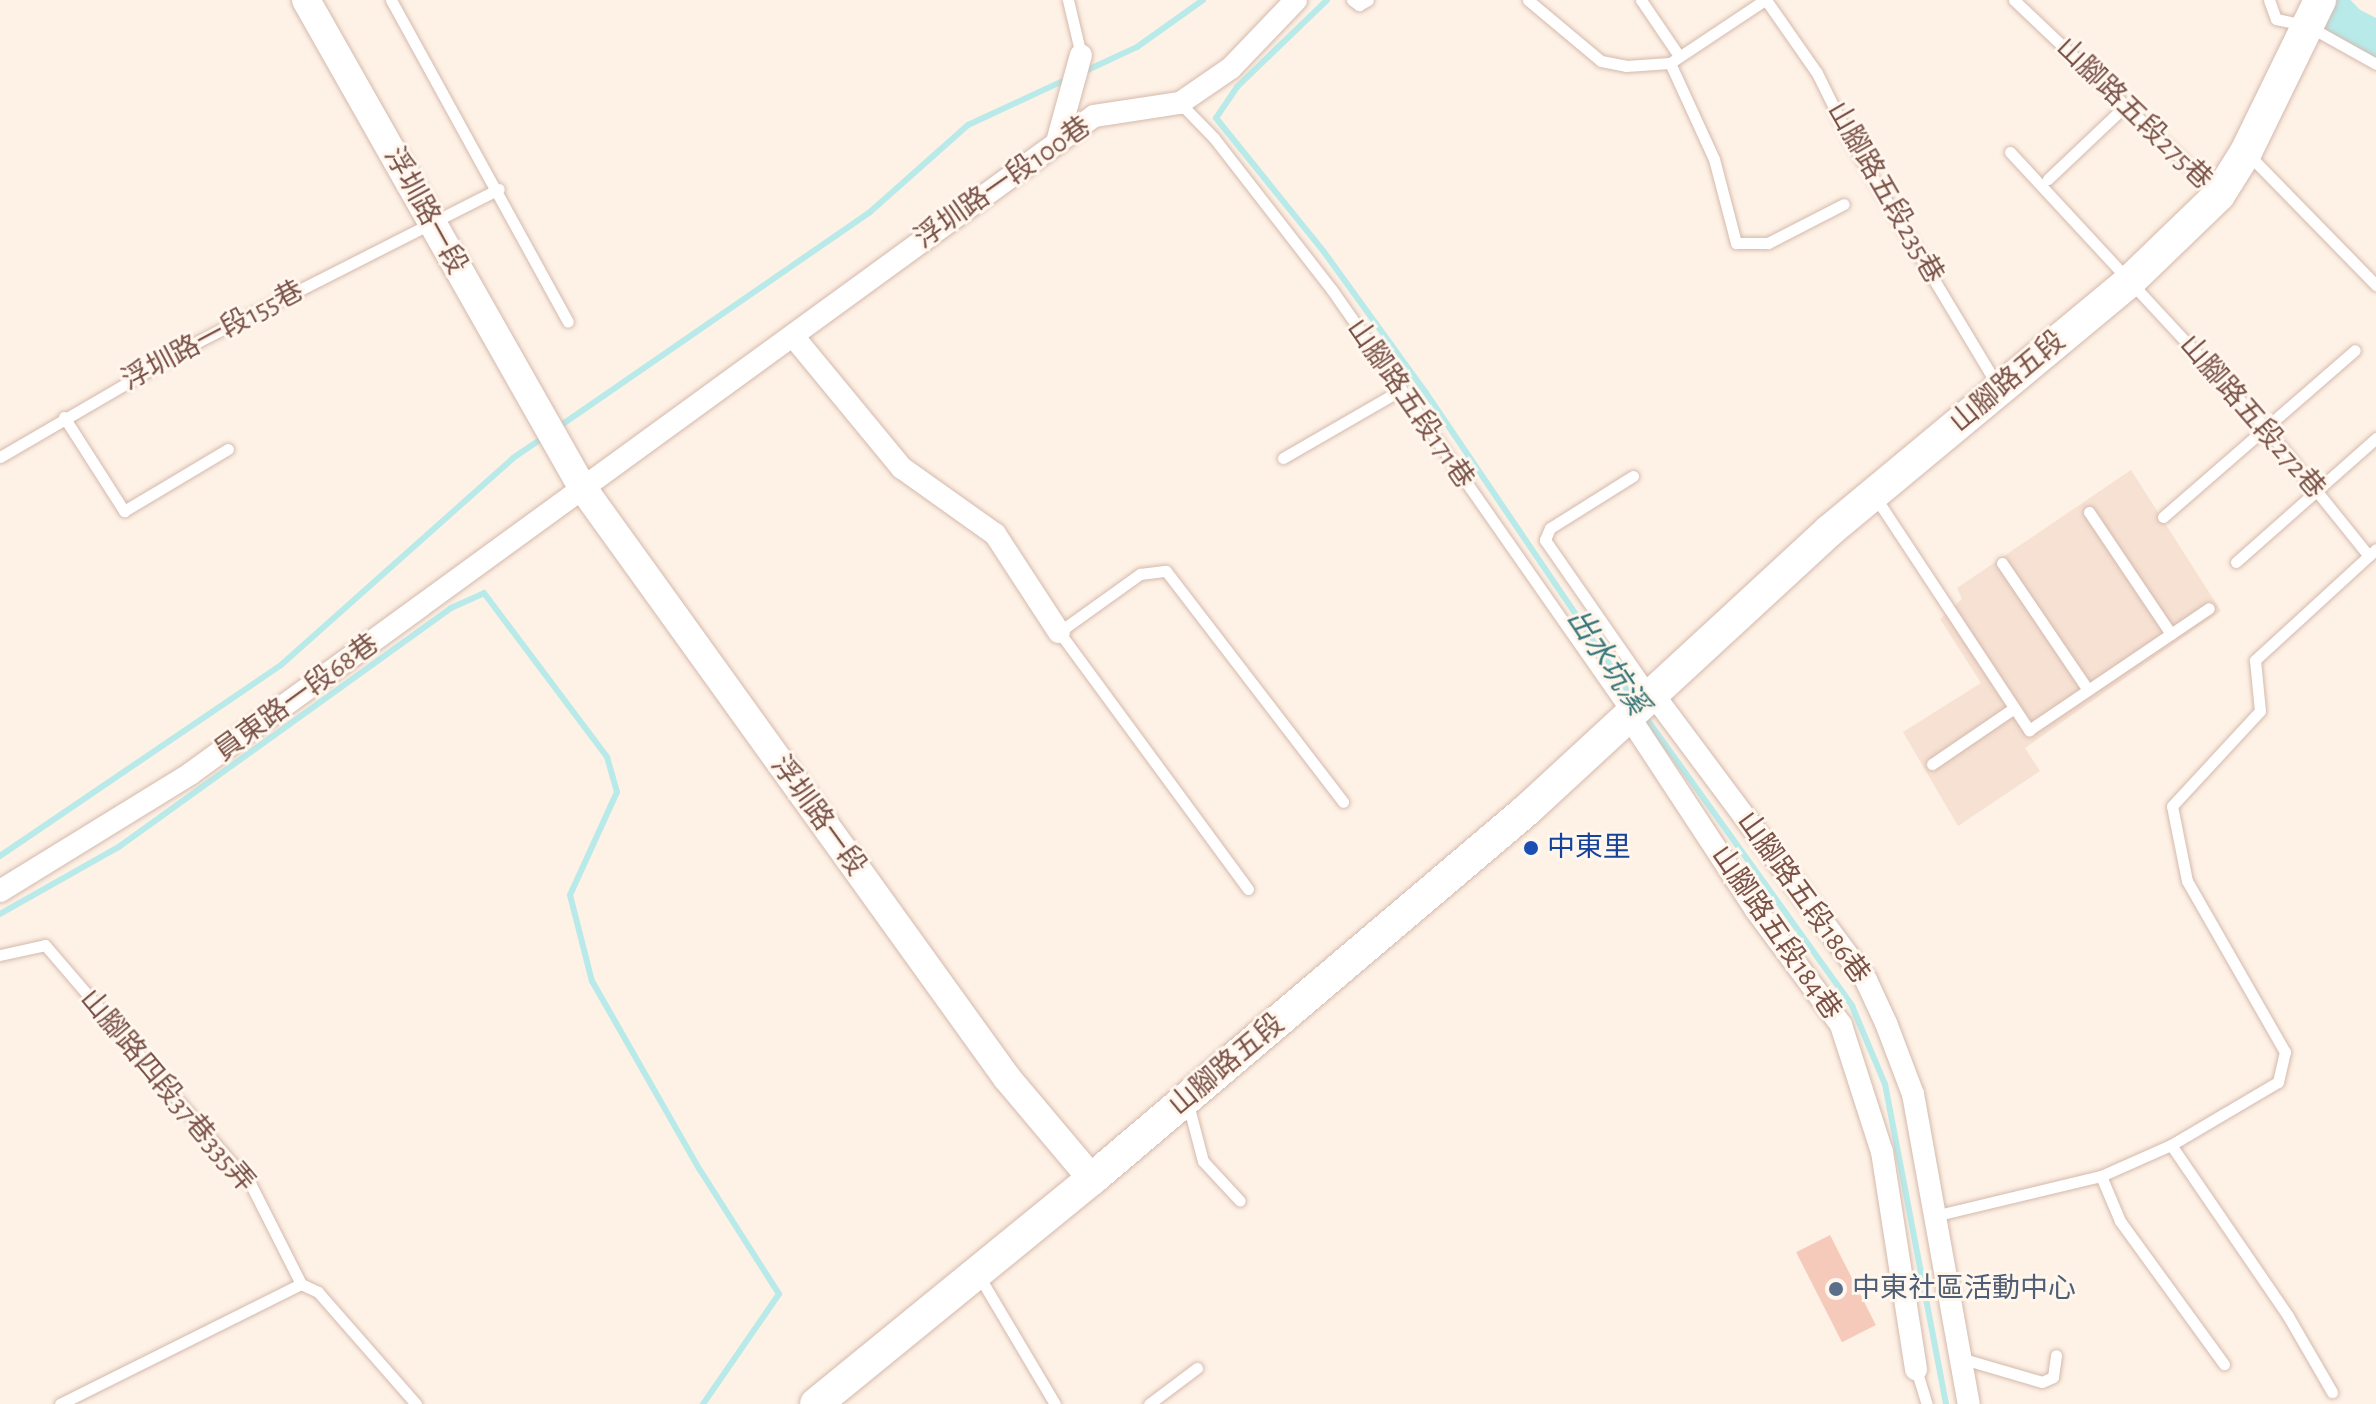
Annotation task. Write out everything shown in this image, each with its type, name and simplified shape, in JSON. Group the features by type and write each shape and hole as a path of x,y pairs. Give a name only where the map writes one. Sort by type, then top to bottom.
{"main road":[{"name":"山腳路五段","path":"824,1401 1092,1179 1528,809 1873,494 2131,280 2219,195 2246,152 2314,13"}],"street":[{"name":"浮圳路一段","path":"306,0 582,487 998,1066 1092,1179"},
{"name":"浮圳路一段100巷","path":"582,487 1094,116 1180,103 1231,68 1296,0"},
{"path":"1057,142 1081,55"},
{"path":"793,336 902,468 995,534 1059,632"},
{"name":"員東路一段68巷","path":"0,891 190,774 582,487"},
{"name":"山腳路五段186巷","path":"1653,694 1866,980 1913,1094 1969,1404"},
{"name":"山腳路五段184巷","path":"1628,715 1756,910 1841,1025 1882,1152 1916,1369"}],"lane":[{"path":"391,0 499,189 568,322"},
{"path":"1081,55 1070,4 1084,0"},
{"path":"1352,0 1359,5 1368,0"},
{"path":"1528,0 1601,61 1626,66 1674,59 1766,0"},
{"path":"1641,0 1674,59 1714,159 1736,243 1768,243 1844,204"},
{"name":"山腳路五段235巷","path":"1766,0 1817,73 1850,140 1999,389"},
{"name":"山腳路五段275巷","path":"2014,0 2219,195"},
{"path":"2269,0 2276,19 2314,13 2376,64"},
{"name":"山腳路五段171巷","path":"1180,103 1214,138 1332,290 1399,391 1628,715"},
{"path":"2048,179 2126,105"},
{"name":"山腳路五段272巷","path":"2010,152 2266,428 2316,491 2373,553"},
{"path":"2246,152 2376,285"},
{"name":"浮圳路一段155巷","path":"0,457 199,341 499,189"},
{"path":"2163,517 2355,350"},
{"path":"1283,458 1399,391"},
{"path":"64,417 124,511 228,449"},
{"path":"2236,562 2376,438"},
{"path":"1633,476 1550,528 1545,540 1560,569 1653,694"},
{"path":"1873,494 2029,730 2209,608"},
{"path":"2089,512 2171,634"},
{"path":"1934,1216 2101,1176 2171,1145 2278,1082 2285,1052 2187,881 2176,802 2260,711 2255,660 2373,553"},
{"path":"2002,563 2088,690"},
{"path":"1248,889 1059,632 1140,574 1166,571 1343,802"},
{"path":"1932,764 2014,708"},
{"name":"山腳路四段37巷335弄","path":"0,955 45,945 251,1185 301,1284"},
{"path":"1186,1099 1203,1161 1240,1201"},
{"path":"2171,1145 2288,1316 2332,1392"},
{"path":"2101,1176 2120,1221 2224,1364"},
{"path":"977,1272 1055,1404"},
{"path":"60,1404 301,1284 318,1292 416,1404"},
{"path":"1960,1357 2042,1382 2053,1377 2056,1355"},
{"path":"1149,1404 1197,1368"},
{"name":"山腳路五段184巷","path":"1916,1369 1927,1404"}],"shaded area":[{"path":"2131,470 2221,611 2025,748 2040,771 1958,826 1903,732 1981,683 1940,619 1962,599 1957,588"}],"building":[{"name":"中東社區活動中心","path":"1830,1235 1876,1325 1842,1342 1796,1252"}],"waterway":[{"path":"1081,73 1137,47 1203,0"},
{"name":"出水坑溪","path":"1327,0 1237,87 1216,118 1324,252 1426,393 1633,699"},
{"path":"2324,0 2348,25 2376,39"},
{"path":"557,428 870,212 968,125 1067,79"},
{"path":"0,856 281,665 513,458 544,437"},
{"path":"0,914 120,846 451,608 484,593 607,757 617,792 570,895 592,981 700,1170 779,1294 703,1404"},
{"name":"出水坑溪","path":"1644,715 1852,1006 1885,1084 1946,1404"}],"place":[{"name":"中東里","path":"1531,848"},
{"name":"中東社區活動中心","path":"1836,1289"}]}
